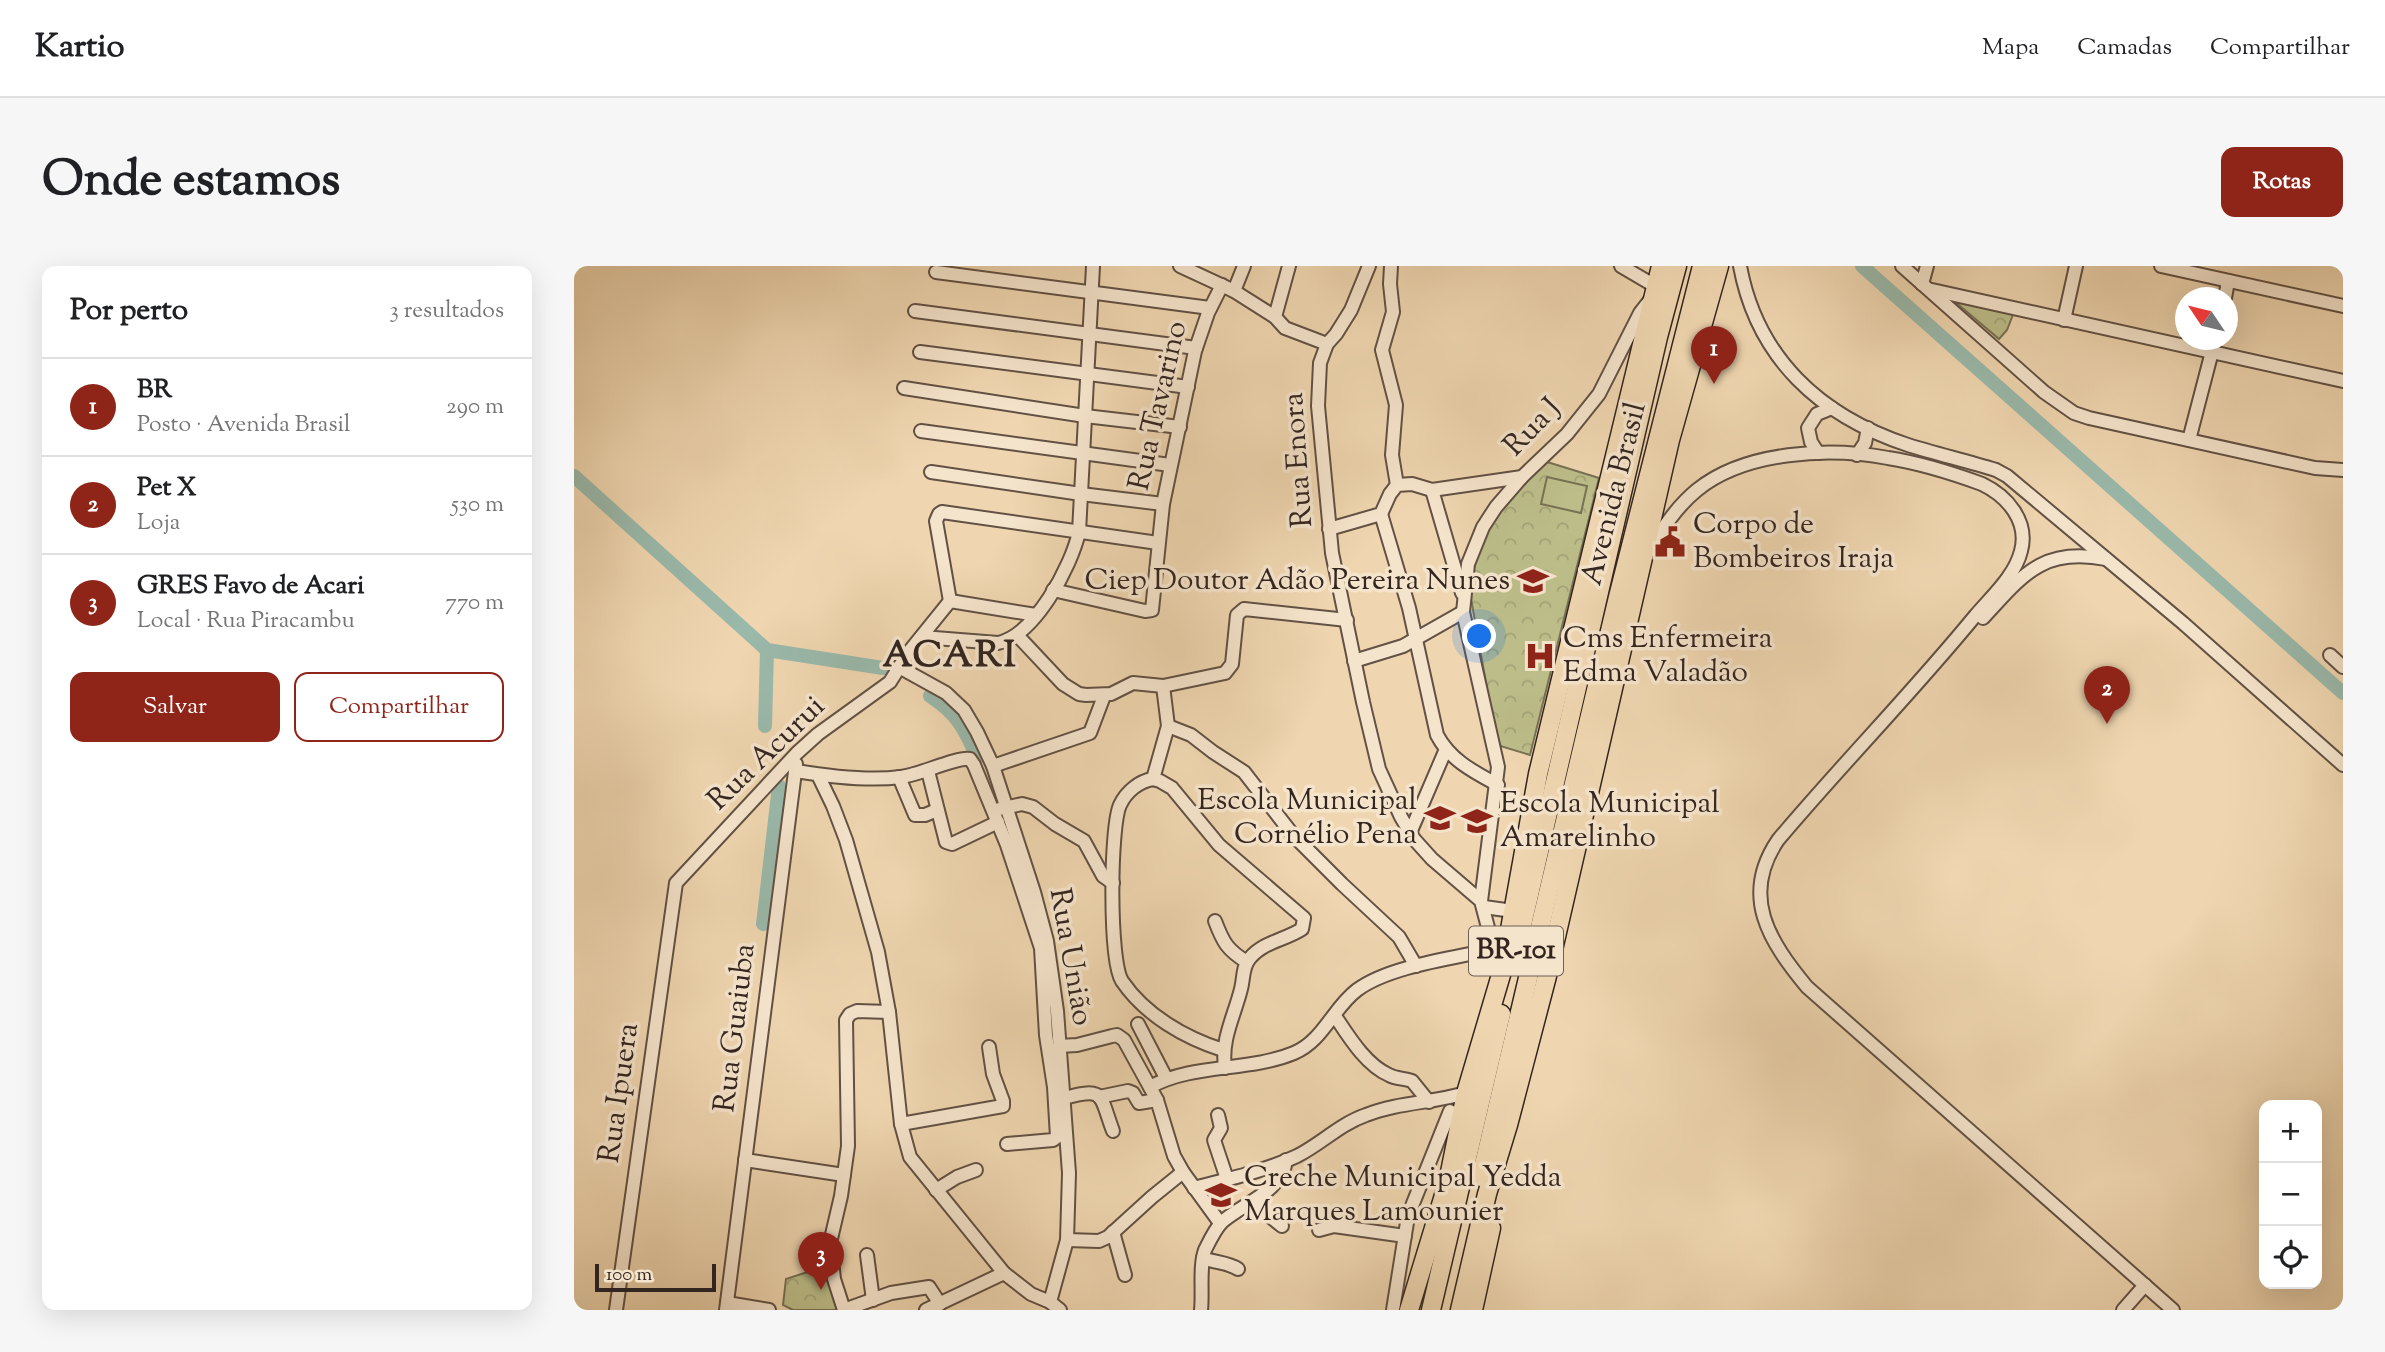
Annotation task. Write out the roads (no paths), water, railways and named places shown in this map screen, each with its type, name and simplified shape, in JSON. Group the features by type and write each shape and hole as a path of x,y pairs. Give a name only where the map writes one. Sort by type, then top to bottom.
{"highway":[{"name":"Avenida Brasil","path":"1410,1310 1407,1287 1448,1182 1445,1108 1466,1093 1501,975 1538,774 1661,266"},
{"name":"Avenida Brasil","path":"1430,1310 1658,337 1677,266"},
{"name":"Avenida Brasil","path":"1452,1310 1637,520 1702,266"},
{"name":"Avenida Brasil","path":"1460,1310 1487,1194 1543,990 1670,440 1718,266"},
{"path":"1603,738 1603,699 1624,607 1637,520"},
{"path":"1483,1170 1493,1151 1538,1009"},
{"name":"Avenida Brasil","path":"1473,1310 1524,1087 1524,1063"},
{"path":"1430,1310 1434,1258 1448,1182"}],"street":[{"path":"922,637 998,643 1017,635 1036,615 1072,557 1079,532 1093,266"},
{"path":"1180,266 1228,288 1275,317 1285,328 1327,344 1346,320 1369,266"},
{"name":"Rua Tavarino","path":"1053,590 1150,612 1153,607 1163,504 1196,348 1210,308 1244,266"},
{"path":"1275,317 1289,266"},
{"path":"1391,266 1393,312 1382,350 1396,405 1392,455 1396,485 1381,514 1416,641 1434,727 1446,749 1470,770 1498,785"},
{"path":"1621,266 1653,293"},
{"path":"1740,266 1748,302 1756,321 1774,353 1801,384 1832,408 1868,428 1907,444 1971,462 2007,476 2183,623 2343,765"},
{"path":"1902,266 2044,392 2074,413 2315,468 2343,470"},
{"path":"1925,287 1927,266"},
{"path":"2064,320 2076,266"},
{"path":"2161,266 2343,306"},
{"path":"936,272 1210,308"},
{"path":"2227,287 2228,281"},
{"path":"1925,287 2064,320 2175,339"},
{"name":"Rua J","path":"1483,904 1498,785 1497,757 1462,612 1468,564 1483,527 1522,477 1557,444 1594,401 1653,293"},
{"path":"1953,312 1954,305 1964,298"},
{"path":"915,311 1196,348"},
{"name":"Rua Enora","path":"1327,344 1317,393 1329,529 1354,661 1380,769 1401,817 1419,846 1483,904"},
{"path":"2189,440 2212,350"},
{"path":"2228,350 2343,381"},
{"path":"920,352 1188,387"},
{"path":"904,388 1180,427"},
{"path":"1818,453 1811,442 1808,428 1817,414 1832,408"},
{"path":"1857,455 1865,443 1868,428"},
{"path":"921,431 1170,465"},
{"path":"1644,558 1684,501 1711,480 1740,466 1793,455 1857,455 1905,461 1966,478 1993,489 2015,511 2021,525 2023,541 2017,563 2006,580 1951,646 1797,817 1766,857 1760,877 1761,900 1766,924 1776,945 1807,987 2173,1310"},
{"path":"930,472 1081,495 1163,504"},
{"path":"1396,485 1412,484 1432,491 1522,477"},
{"name":"Rua J","path":"1432,491 1463,596"},
{"path":"1036,615 950,601 936,521 939,514 946,512 1158,543"},
{"path":"1329,529 1381,514"},
{"path":"1951,646 1961,641 2006,594 2041,563 2064,557 2106,559"},
{"name":"Rua Acurui","path":"676,883 797,753 818,734 890,682 950,601"},
{"path":"1017,635 1063,684 1079,694 1104,696 1133,683 1163,686 1217,676 1230,670 1236,621 1240,611 1248,609 1347,620"},
{"path":"1354,661 1416,641 1462,612"},
{"path":"2330,655 2343,667"},
{"name":"Rua União","path":"899,667 946,692 964,709 993,766 1043,923 1048,989"},
{"path":"1153,779 1168,726 1163,686"},
{"path":"993,766 1090,733 1104,696"},
{"path":"1168,726 1191,734 1244,772 1293,835 1399,937 1416,966"},
{"path":"1410,833 1446,749"},
{"name":"Rua Guaiuba","path":"726,1306 797,753"},
{"path":"796,771 818,775 899,777 928,771 963,758 970,759 1016,870 1027,910 1037,932 1048,989 1060,1091 1057,1137 1053,1140 1007,1144"},
{"path":"928,771 944,840 948,844 995,817 1006,807 1028,804 1055,824 1079,836 1087,845 1103,877 1113,883"},
{"path":"818,775 852,856 880,960 889,1012 901,1124 910,1157 1004,1273 1048,1306"},
{"path":"899,777 915,815 925,815 937,810"},
{"path":"1223,1050 1177,1031 1133,994 1122,980 1115,959 1113,883 1116,816 1119,807 1142,782 1153,779 1172,788 1219,845 1304,918 1302,929 1268,944 1247,962 1223,1050 1225,1068"},
{"name":"Rua Ipuera","path":"617,1310 676,883"},
{"path":"1501,975 1483,904 1513,911"},
{"path":"1215,921 1222,940 1231,953 1247,962"},
{"path":"1150,1087 1166,1077 1269,1062 1293,1054 1305,1048 1335,1016 1345,1001 1366,984 1416,966 1494,949"},
{"path":"889,1012 857,1011 850,1014 846,1020 849,1122 844,1175 830,1251 834,1279 844,1310 901,1291 929,1287 931,1308 1004,1273"},
{"name":"Rua União","path":"1048,1306 1067,1240 1069,1173 1060,1091 1059,1046 1051,1012"},
{"path":"1335,1016 1353,1043 1372,1062 1393,1077 1412,1081 1445,1108"},
{"path":"1138,1024 1166,1077"},
{"path":"1059,1046 1112,1035 1121,1037 1130,1047 1157,1100 1174,1156 1220,1223"},
{"path":"901,1124 1003,1106 993,1074 989,1047"},
{"path":"1060,1091 1089,1091 1099,1097 1113,1131"},
{"path":"1099,1097 1128,1091 1133,1093 1139,1103 1157,1100"},
{"path":"1194,1188 1298,1155 1335,1130 1366,1115 1392,1107 1445,1108"},
{"path":"1393,1310 1407,1287 1405,1236 1408,1216 1445,1108"},
{"path":"1218,1115 1221,1128 1214,1140 1227,1179"},
{"path":"745,1160 844,1175"},
{"path":"1201,1310 1203,1258 1220,1223 1252,1202 1280,1178 1285,1170 1286,1160"},
{"path":"936,1190 976,1170"},
{"path":"1067,1240 1099,1241 1183,1172"},
{"path":"1252,1202 1282,1226"},
{"path":"1319,1230 1334,1226 1405,1236"},
{"path":"1113,1232 1125,1275"},
{"path":"866,1255 873,1300"},
{"path":"1203,1258 1227,1263 1238,1269"},
{"path":"2123,1310 2145,1285"},
{"path":"726,1306 769,1310"}],"waterway":[{"path":"1862,266 2343,693"},
{"path":"574,476 767,650 883,668"},
{"path":"765,726 767,650"},
{"path":"930,696 959,722 977,757"},
{"path":"763,924 779,786"}],"place":[{"name":"BR","path":"1714,384"},
{"name":"Corpo de Bombeiros Iraja","path":"1670,542"},
{"name":"Ciep Doutor Adão Pereira Nunes","path":"1533,581"},
{"name":"Cms Enfermeira Edma Valadão","path":"1540,656"},
{"name":"Pet X","path":"2107,724"},
{"name":"Escola Municipal Cornélio Pena","path":"1440,818"},
{"name":"Escola Municipal Amarelinho","path":"1477,821"},
{"name":"Creche Municipal Yedda Marques Lamounier","path":"1221,1195"},
{"name":"GRES Favo de Acari","path":"821,1290"}],"district":[{"name":"ACARI","path":"950,657"}]}
